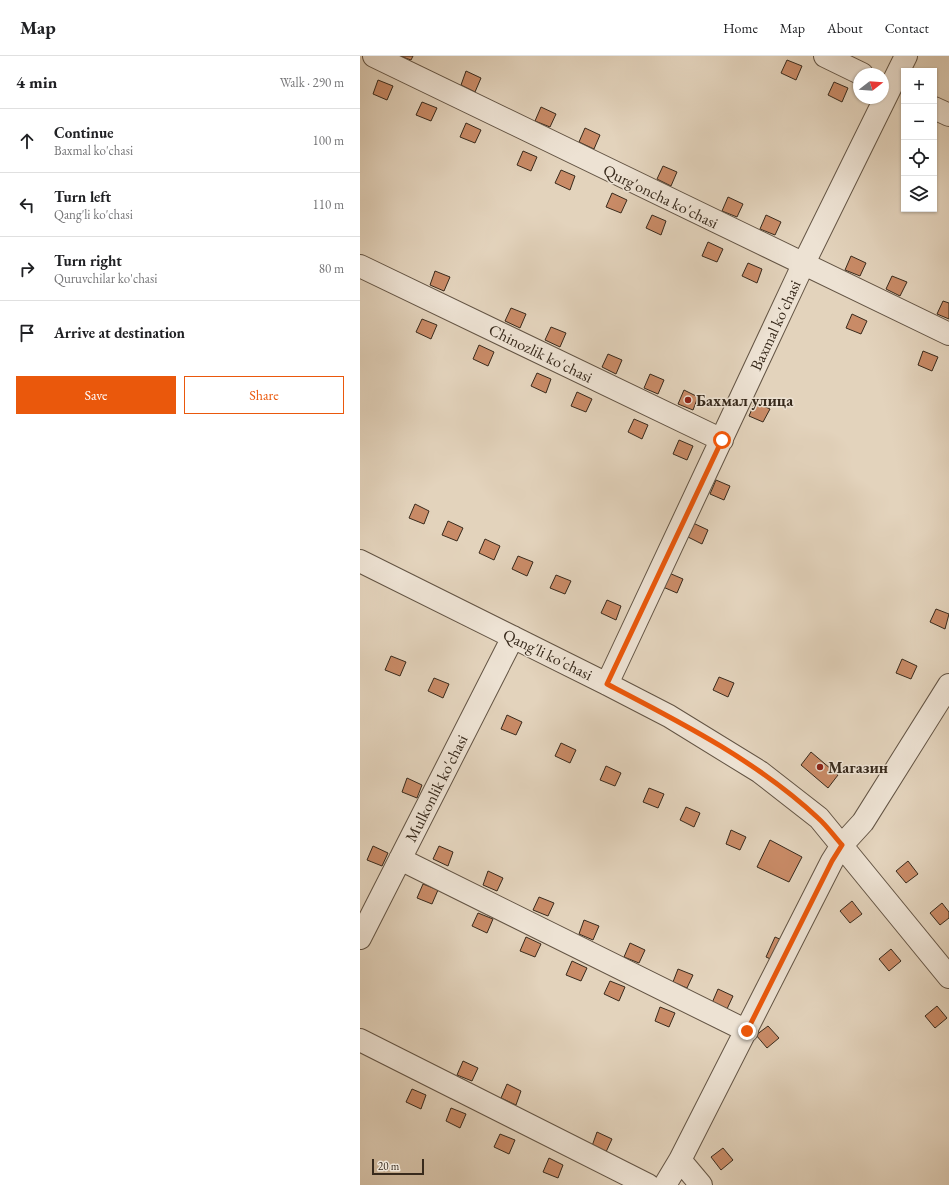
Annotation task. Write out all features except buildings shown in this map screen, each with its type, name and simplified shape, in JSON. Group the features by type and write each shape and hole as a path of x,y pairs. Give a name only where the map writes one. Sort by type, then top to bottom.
{"street":[{"name":"Qurg'oncha ko'chasi","path":"374,56 802,265 949,334"},
{"path":"825,56 853,70"},
{"name":"Baхmal ko'chasi","path":"607,684 722,440 802,265 892,89 906,56"},
{"path":"937,109 949,115"},
{"name":"Сhinozlik ko'chasi","path":"360,266 722,440"},
{"name":"Qang'li ko'chasi","path":"360,561 669,716 760,772 819,818 949,977"},
{"name":"Mulkonlik ko'chasi","path":"360,938 513,637"},
{"path":"665,1185 680,1160 747,1031 832,861 842,845 863,822 949,685"},
{"path":"400,859 747,1031"},
{"path":"360,1040 648,1185"},
{"path":"680,1160 701,1185"}],"place":[{"name":"Бахмал улица","path":"688,400"},
{"name":"Магазин","path":"820,767"}],"route":[{"path":"722,440 607,684 669,716 729,751 760,772 819,818 842,845 832,861 747,1031"}]}
